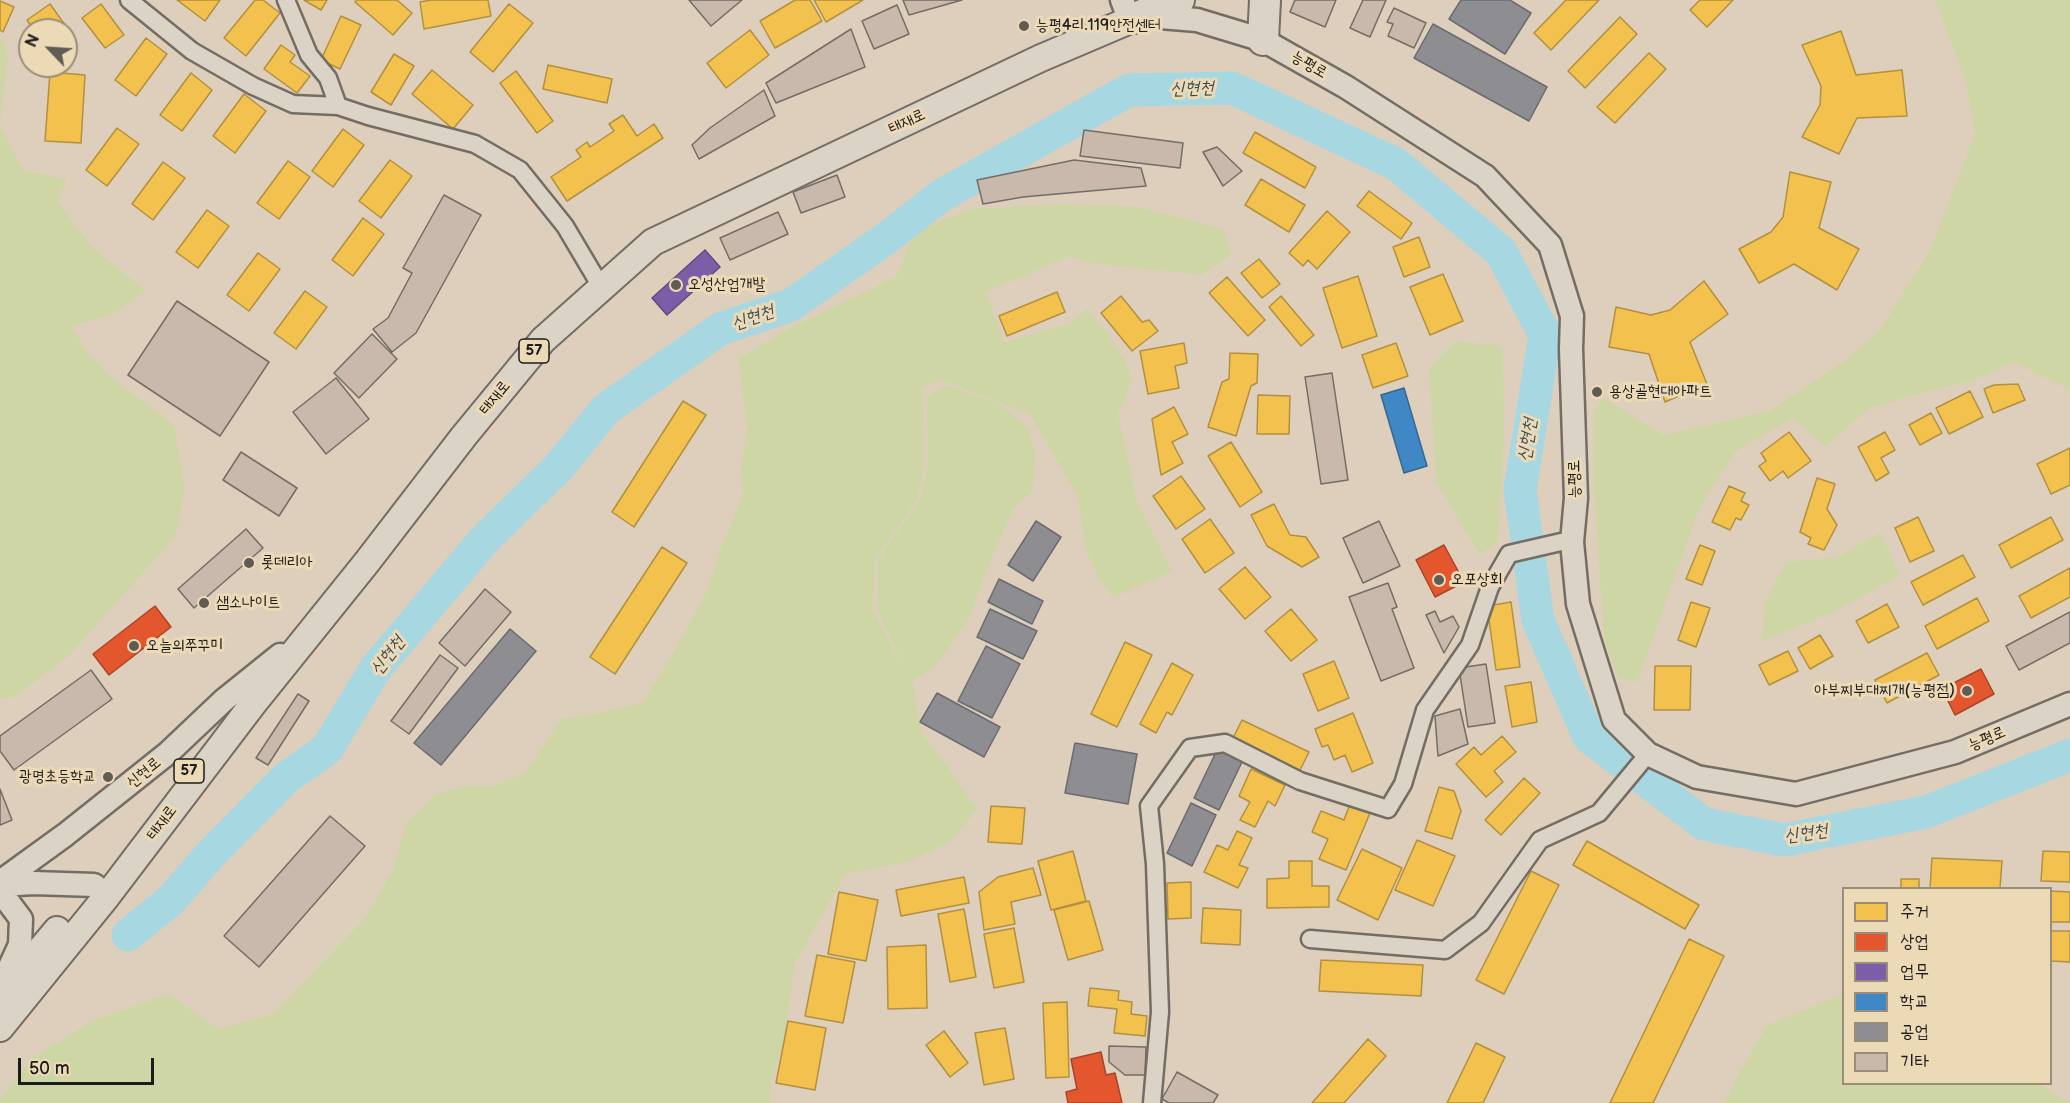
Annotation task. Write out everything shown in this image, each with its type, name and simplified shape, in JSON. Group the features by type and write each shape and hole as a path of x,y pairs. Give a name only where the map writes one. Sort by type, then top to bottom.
{"highway":[{"name":"태재로","path":"1131,7 1179,0"},
{"path":"1263,40 1265,0"}],"main road":[{"name":"능평로","path":"1131,7 1160,17 1197,20 1263,40 1346,87 1485,177 1550,246 1572,316 1576,498 1567,542 1578,604 1614,720 1648,755 1697,777 1796,794 1955,752 2070,704"},
{"name":"태재로","path":"0,1028 158,810 537,333 648,235 1034,42 1131,7"},
{"name":"태재로","path":"0,998 100,891 256,700 543,339 653,242 1041,58 1131,7"},
{"name":"신현로","path":"0,884 168,753 224,700 280,655"},
{"path":"0,884 34,884 100,891"},
{"path":"0,891 21,919 20,945 0,988"}],"street":[{"path":"129,0 192,51 253,86 293,104 338,106 368,117 475,144 520,170 565,226 597,280"},
{"path":"286,0 309,55 328,78 338,106"},
{"path":"1152,1103 1160,1012 1155,864 1149,806 1190,748 1225,742 1300,781 1388,809 1403,784 1425,710 1470,645 1490,587 1509,554 1567,542"},
{"path":"1310,939 1445,950 1481,923 1540,840 1599,813 1648,755"}],"green space":[{"path":"1935,0 2070,0 2070,390 2014,362 1972,381 1906,397 1869,409 1825,447 1793,418 1736,451 1700,507 1637,682 1619,678 1604,640 1594,488 1594,412 1603,398 1664,435 1767,412 1843,362 1879,331 1930,250 1975,134 1965,79"},
{"path":"0,39 4,40 8,60 0,125"},
{"path":"0,125 24,171 67,179 58,202 92,247 146,291 113,314 72,326 86,351 113,379 174,425 185,487 176,536 69,656 14,697 0,699"},
{"path":"1062,204 1137,207 1224,229 1231,255 1202,275 1089,263 1070,256 986,292 1004,342 1069,324 1087,309 1104,328 1126,362 1132,380 1118,414 1137,501 1172,571 1113,598 1097,575 1085,548 1078,497 1031,415 941,380 923,387 924,463 918,499 875,560 873,611 903,666 877,609 878,559 921,498 928,464 927,396 946,385 998,403 1028,427 1035,452 1033,492 1014,507 987,569 970,617 936,666 912,682 921,732 977,810 950,842 908,862 846,874 795,963 785,1037 771,1082 770,1103 0,1103 0,1099 32,1058 90,1022 168,994 219,1029 273,1014 366,917 392,872 406,823 435,795 467,785 491,787 525,773 561,719 642,703 671,657 706,593 722,545 743,495 741,469 747,428 738,359 786,330 896,277 915,231 970,209"},
{"path":"1454,342 1494,344 1503,348 1504,440 1498,541 1480,555 1436,482 1429,369"},
{"path":"1880,533 1900,575 1842,608 1762,642 1764,604 1786,562 1835,558"},
{"path":"1842,994 1842,1085 2041,1085 2070,1103 1725,1103 1734,1082 1767,1025"}],"building: 주거":[{"path":"177,0 220,0 205,21"},
{"path":"255,0 263,0 280,13 246,56 224,38"},
{"path":"304,0 327,0 321,10"},
{"path":"357,0 397,0 412,13 393,35 355,2"},
{"path":"488,0 491,16 424,29 420,2"},
{"path":"795,0 810,0 822,21 775,48 760,21"},
{"path":"814,0 863,0 826,22"},
{"path":"1566,0 1599,0 1551,50 1534,33"},
{"path":"1700,0 1733,0 1707,27 1690,10"},
{"path":"0,1 14,7 3,32 0,30"},
{"path":"50,4 60,18 30,18"},
{"path":"101,4 124,35 105,48 82,18"},
{"path":"509,4 533,23 493,72 470,52"},
{"path":"341,16 361,25 340,69 321,60"},
{"path":"1620,17 1637,34 1585,88 1568,71"},
{"path":"750,30 769,55 726,88 707,63"},
{"path":"1841,31 1856,75 1902,70 1907,116 1857,118 1839,154 1802,137 1820,105 1821,86 1802,45"},
{"path":"146,38 167,54 136,96 115,80"},
{"path":"281,45 295,55 290,62 310,76 297,93 264,69"},
{"path":"1649,53 1666,69 1615,123 1597,107"},
{"path":"394,54 414,66 391,105 371,92"},
{"path":"548,65 612,79 607,103 543,89"},
{"path":"432,70 473,105 453,129 412,94"},
{"path":"516,71 553,121 537,133 500,83"},
{"path":"191,73 212,90 182,131 160,115"},
{"path":"78,74 85,75 81,143 45,141 50,78 78,78"},
{"path":"244,94 266,111 235,153 213,136"},
{"path":"623,115 637,136 654,124 663,138 567,201 551,177 581,157 576,150 587,142 590,147 614,131 609,124"},
{"path":"117,128 139,144 107,186 86,170"},
{"path":"343,129 364,145 333,187 312,171"},
{"path":"1255,132 1316,167 1305,188 1243,153"},
{"path":"390,160 412,176 381,218 359,201"},
{"path":"288,161 310,177 279,219 257,203"},
{"path":"163,162 185,178 153,220 132,204"},
{"path":"1790,172 1831,182 1819,228 1859,249 1837,290 1794,264 1759,283 1739,249 1771,232 1783,217"},
{"path":"1261,179 1305,205 1289,232 1245,205"},
{"path":"1369,191 1412,223 1401,239 1357,206"},
{"path":"207,210 229,226 198,268 176,252"},
{"path":"1327,211 1350,232 1317,269 1308,260 1303,266 1289,253"},
{"path":"363,218 384,234 353,276 332,260"},
{"path":"1419,237 1430,267 1404,277 1393,247"},
{"path":"258,253 280,269 249,311 227,295"},
{"path":"1259,259 1280,284 1262,298 1241,273"},
{"path":"1443,274 1463,321 1430,335 1410,287"},
{"path":"1358,276 1377,336 1342,348 1323,288"},
{"path":"1227,277 1265,320 1248,336 1209,293"},
{"path":"1704,281 1728,314 1690,342 1707,384 1665,402 1649,354 1609,347 1616,307 1651,315 1670,310"},
{"path":"305,291 327,307 296,349 274,333"},
{"path":"1057,292 1065,312 1007,336 999,316"},
{"path":"1121,296 1142,322 1149,320 1158,331 1132,351 1101,313"},
{"path":"1281,296 1314,335 1301,346 1269,307"},
{"path":"1184,343 1187,363 1175,366 1179,388 1148,394 1140,351"},
{"path":"1396,343 1408,376 1373,388 1362,355"},
{"path":"1230,353 1258,354 1257,383 1251,386 1236,436 1208,427 1222,382 1229,379"},
{"path":"2018,384 2025,400 1993,413 1984,389 1994,385"},
{"path":"1970,391 1983,417 1949,434 1936,408"},
{"path":"1258,395 1290,396 1289,434 1257,434"},
{"path":"683,401 706,415 634,527 612,512"},
{"path":"1174,407 1188,434 1172,442 1183,463 1161,475 1152,419"},
{"path":"1931,413 1942,433 1920,445 1909,425"},
{"path":"1789,432 1811,461 1788,478 1783,471 1770,481 1759,466 1766,461 1761,453"},
{"path":"1885,432 1895,450 1881,458 1889,473 1876,481 1858,447"},
{"path":"1231,442 1262,492 1240,507 1208,456"},
{"path":"2070,448 2070,485 2051,494 2037,464"},
{"path":"1181,476 1205,509 1176,529 1153,496"},
{"path":"1817,478 1835,484 1827,509 1837,525 1824,550 1808,544 1811,538 1800,532"},
{"path":"1729,486 1745,493 1741,501 1749,505 1741,520 1736,518 1730,530 1712,522"},
{"path":"1274,504 1290,535 1306,537 1319,557 1302,567 1267,546 1251,515"},
{"path":"1918,517 1934,551 1910,562 1895,528"},
{"path":"2051,517 2063,540 2011,568 1999,545"},
{"path":"1210,519 1234,553 1205,573 1182,539"},
{"path":"1700,545 1715,551 1702,585 1686,579"},
{"path":"662,547 687,563 615,674 590,657"},
{"path":"1963,555 1975,577 1923,605 1911,582"},
{"path":"1245,567 1271,597 1245,619 1219,589"},
{"path":"2070,568 2070,597 2031,618 2019,596"},
{"path":"1977,598 1989,621 1937,649 1925,626"},
{"path":"1511,602 1520,667 1496,670 1487,606"},
{"path":"1691,602 1710,608 1696,647 1678,640"},
{"path":"1887,604 1899,627 1868,643 1856,621"},
{"path":"1291,609 1317,640 1291,661 1265,631"},
{"path":"1820,635 1833,656 1810,669 1798,648"},
{"path":"1125,642 1152,655 1117,727 1091,714"},
{"path":"1788,651 1798,671 1769,685 1759,665"},
{"path":"1927,653 1939,675 1887,703 1875,680"},
{"path":"1334,661 1349,698 1318,711 1303,674"},
{"path":"1172,663 1193,675 1172,715 1167,712 1156,733 1140,724"},
{"path":"1655,666 1691,666 1690,710 1654,710"},
{"path":"1531,682 1537,722 1512,727 1505,686"},
{"path":"1353,713 1373,763 1352,772 1345,755 1334,760 1328,745 1322,747 1315,729"},
{"path":"1242,720 1309,752 1298,774 1231,742"},
{"path":"1502,736 1516,752 1494,771 1503,782 1486,797 1456,764 1474,747 1481,755"},
{"path":"1251,769 1285,785 1275,806 1268,801 1255,827 1240,820 1250,802 1239,796"},
{"path":"1524,778 1540,793 1501,835 1485,820"},
{"path":"1439,787 1454,791 1461,811 1452,839 1425,831"},
{"path":"1350,804 1370,813 1346,870 1319,859 1328,839 1312,832 1321,811 1344,820"},
{"path":"991,806 1025,808 1022,844 988,842"},
{"path":"1237,831 1252,838 1239,865 1248,868 1238,888 1204,872 1217,845 1228,850"},
{"path":"1417,840 1455,856 1433,906 1395,890"},
{"path":"1587,841 1699,905 1685,929 1573,865"},
{"path":"1362,849 1402,868 1378,920 1337,900"},
{"path":"1073,851 1086,901 1051,910 1038,861"},
{"path":"2043,851 2070,852 2070,882 2041,881"},
{"path":"1932,858 2002,861 2000,887 1930,887"},
{"path":"1289,861 1312,861 1312,886 1329,886 1329,907 1267,908 1267,879 1289,878"},
{"path":"1033,868 1041,895 1011,902 1015,924 984,930 979,892 998,877"},
{"path":"1531,871 1559,885 1504,994 1476,980"},
{"path":"964,877 969,903 901,916 896,890"},
{"path":"1901,879 1919,879 1919,887 1901,887"},
{"path":"1191,882 1191,918 1168,919 1167,883"},
{"path":"2052,891 2070,892 2070,922 2052,922"},
{"path":"839,892 878,900 866,961 828,954"},
{"path":"1089,901 1103,950 1068,960 1054,910"},
{"path":"1203,908 1241,910 1240,945 1201,943"},
{"path":"964,909 976,977 950,982 938,914"},
{"path":"1014,928 1024,982 994,988 984,934"},
{"path":"2052,931 2070,931 2070,962 2052,961"},
{"path":"1689,939 1724,956 1653,1103 1610,1103"},
{"path":"926,945 927,1008 888,1009 887,947"},
{"path":"817,955 855,962 843,1023 805,1016"},
{"path":"1321,960 1423,965 1421,996 1319,991"},
{"path":"1090,988 1119,991 1118,1000 1132,1002 1131,1014 1147,1016 1145,1036 1114,1033 1117,1009 1088,1006"},
{"path":"1067,1002 1069,1077 1046,1078 1043,1003"},
{"path":"788,1021 826,1028 815,1090 776,1083"},
{"path":"1005,1028 1014,1079 984,1085 975,1033"},
{"path":"944,1031 968,1063 950,1077 926,1045"},
{"path":"1368,1039 1386,1056 1344,1103 1312,1103"},
{"path":"1476,1043 1505,1057 1483,1103 1447,1103"}],"building: 상업":[{"path":"1444,545 1464,582 1435,597 1416,560"},
{"path":"155,606 171,627 109,675 93,654"},
{"path":"1981,669 1994,694 1955,715 1942,689"},
{"path":"1101,1052 1106,1075 1115,1073 1122,1103 1068,1103 1066,1092 1077,1089 1071,1059"}],"building: 업무":[{"path":"705,250 720,267 667,315 652,298"}],"building: 학교":[{"path":"1404,388 1427,466 1404,473 1381,395"}],"building: 공업":[{"path":"1461,0 1510,0 1531,13 1505,54 1449,19"},
{"path":"1433,24 1547,87 1529,121 1414,58"},
{"path":"1036,521 1061,537 1033,581 1008,565"},
{"path":"999,579 1043,601 1032,624 988,602"},
{"path":"990,609 1037,631 1023,659 977,637"},
{"path":"510,629 536,651 441,765 414,743"},
{"path":"986,646 1020,664 992,718 958,701"},
{"path":"937,693 1000,727 984,757 920,722"},
{"path":"1075,743 1137,754 1128,804 1065,793"},
{"path":"1218,748 1243,760 1219,810 1194,798"},
{"path":"1191,803 1216,815 1192,866 1167,853"}],"building: 기타":[{"path":"689,0 742,0 711,26"},
{"path":"903,0 962,0 909,15"},
{"path":"1295,0 1336,0 1325,27 1290,12"},
{"path":"1363,0 1386,0 1370,37 1350,28"},
{"path":"897,5 909,34 874,49 862,21"},
{"path":"1394,8 1426,23 1414,48 1388,36 1393,24 1387,22"},
{"path":"851,29 865,67 776,103 766,83"},
{"path":"764,90 775,116 699,159 692,145 710,128"},
{"path":"1084,130 1183,143 1180,168 1080,156"},
{"path":"1217,147 1242,171 1223,186 1203,152"},
{"path":"1074,160 1141,168 1146,186 1023,197 983,204 977,180"},
{"path":"837,175 845,197 801,213 793,192"},
{"path":"444,195 481,215 416,333 392,352 373,329 388,318 412,273 403,268"},
{"path":"778,212 788,234 730,260 720,238"},
{"path":"177,301 269,362 220,436 128,375"},
{"path":"372,334 397,359 359,398 334,373"},
{"path":"1332,373 1348,480 1321,484 1305,377"},
{"path":"336,378 369,419 326,454 293,412"},
{"path":"241,452 297,488 279,516 223,480"},
{"path":"1379,521 1400,566 1363,583 1343,538"},
{"path":"246,529 263,548 194,608 178,589"},
{"path":"1388,583 1397,607 1392,609 1414,668 1381,681 1349,597"},
{"path":"485,589 511,612 465,666 439,643"},
{"path":"1435,611 1440,622 1453,616 1459,627 1444,653 1426,615"},
{"path":"2070,612 2070,643 2019,670 2006,646"},
{"path":"440,655 458,668 409,734 391,721"},
{"path":"1486,664 1495,723 1468,727 1459,668"},
{"path":"91,670 112,699 14,770 0,751 0,736"},
{"path":"298,694 309,701 268,765 256,758"},
{"path":"1460,709 1468,744 1438,756 1435,716"},
{"path":"0,789 12,820 0,825"},
{"path":"330,816 365,846 259,967 224,936"},
{"path":"1109,1046 1146,1047 1145,1075 1125,1075 1109,1062"},
{"path":"1177,1072 1218,1095 1213,1103 1169,1103 1162,1099"}],"waterway":[{"name":"신현천","path":"128,935 171,900 210,855 286,778 327,749 376,668 485,539 558,468 606,409 720,329 791,305 884,240 942,195 1129,90 1232,88 1396,164 1501,252 1545,335 1520,490 1538,620 1589,737 1704,824 1784,840 1926,812 2070,755"}],"place":[{"name":"능평4리.119안전센터","path":"1024,26"},
{"name":"오성산업개발","path":"676,285"},
{"name":"용상골현대아파트","path":"1597,392"},
{"name":"롯데리아","path":"249,563"},
{"name":"오포상회","path":"1439,580"},
{"name":"샘소나이트","path":"204,603"},
{"name":"오늘의쭈꾸미","path":"134,646"},
{"name":"아부찌부대찌개(능평점)","path":"1967,691"},
{"name":"광명초등학교","path":"108,777"}]}
